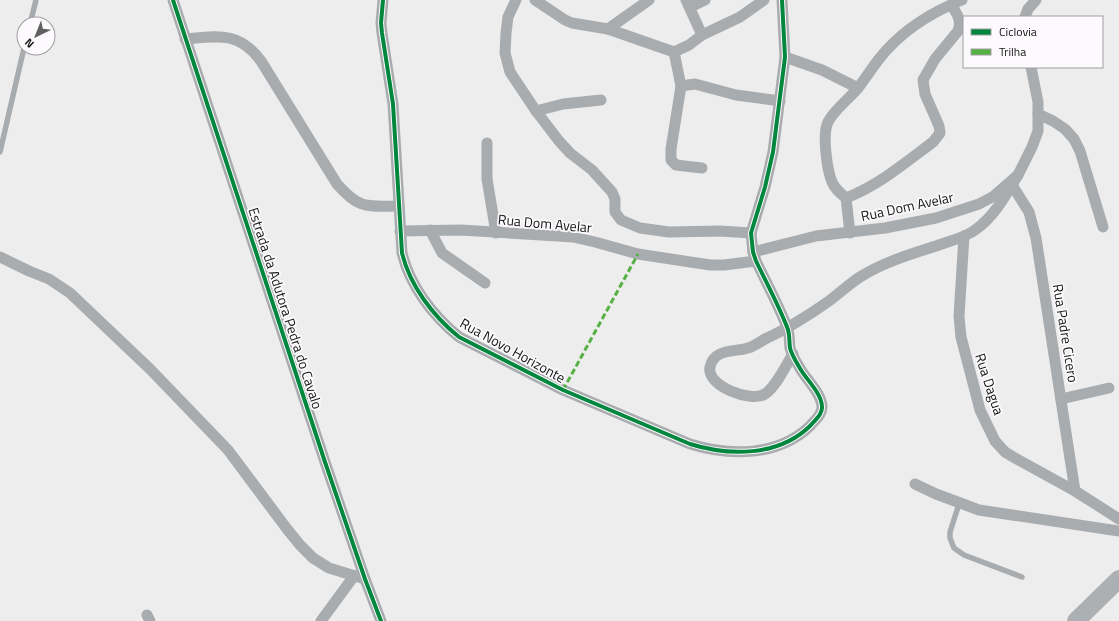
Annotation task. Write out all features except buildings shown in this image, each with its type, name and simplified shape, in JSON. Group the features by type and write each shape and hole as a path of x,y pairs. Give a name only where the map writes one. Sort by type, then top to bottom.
{"main road":[{"path":"1076,621 1119,579"}],"street":[{"name":"Estrada da Adutora Pedra do Cavalo","path":"172,0 359,577 381,621"},
{"name":"Rua Novo Horizonte","path":"383,0 381,23 393,104 402,253 405,265 412,279 430,307 452,331 469,342 579,398 690,444 719,451 759,451 776,446 807,429 817,419 822,410 822,404 793,354"},
{"path":"516,0 510,10 505,45 507,63 514,79 536,111 570,153 592,170 608,186 615,199 616,212 622,220 640,228 654,231 714,231 752,233"},
{"path":"535,0 564,20 572,23 608,29 674,52 689,45 702,35 740,17 764,0"},
{"path":"608,29 649,0"},
{"path":"702,35 688,4 705,0"},
{"path":"769,0 783,5 785,57 777,125 768,172 752,233 755,256 788,328 790,349 793,354 771,389 758,397 732,392 720,386 713,378 710,370 711,364 716,357 724,352 747,348 788,328 829,301 860,277 871,271 902,257 964,236 975,230 996,210 1018,175"},
{"path":"850,233 846,198 836,190 830,175 826,146 827,123 858,88 880,58 902,34 928,17 962,0"},
{"path":"1025,16 1028,9 1036,0"},
{"path":"846,198 869,188 880,181 933,142 940,133 939,126 925,94 923,80 929,69 958,31 960,26 960,20 951,5"},
{"path":"185,39 222,36 231,38 248,47 261,61 337,184 347,195 358,203 367,206 399,206"},
{"path":"674,52 681,86 671,149 671,160 676,165 702,168"},
{"path":"785,57 822,70 858,88"},
{"name":"Rua Dom Avelar","path":"400,231 461,230 573,237 638,254 710,265 724,265 816,236 885,228 936,218 979,204 994,196 1018,175 1038,131 1036,87 1031,68"},
{"path":"681,86 695,84 736,95 780,101"},
{"path":"536,111 563,104 600,100"},
{"path":"1038,114 1065,129 1074,139 1080,151 1103,228"},
{"path":"487,143 488,179 496,233"},
{"name":"Rua Padre Cicero","path":"1012,185 1029,212 1034,230 1075,492"},
{"path":"430,230 442,253 485,283"},
{"name":"Rua Dagua","path":"964,236 959,327 971,380 980,410 995,441 1005,452 1119,519"},
{"path":"0,257 49,279 70,293 150,369 228,450 300,545 313,558 329,568 359,577 321,621"},
{"path":"1061,399 1109,388"},
{"path":"915,484 959,504 979,510 1119,531"}],"lane":[{"path":"32,16 36,0"},
{"path":"0,152 22,56"},
{"path":"959,504 950,532 950,538 954,548 964,555 1022,576"}],"marked path":[{"path":"563,390 638,254"}],"cycle path":[{"path":"173,0 325,462 381,621"},
{"path":"383,0 381,23 393,104 402,253 411,277 424,300 440,320 459,337 563,390 690,444 721,451 737,452 753,451 783,444 810,426 818,417 822,409 819,396 792,354 788,329 756,261 753,252 751,233 765,187 773,152 785,57 782,0"}]}
